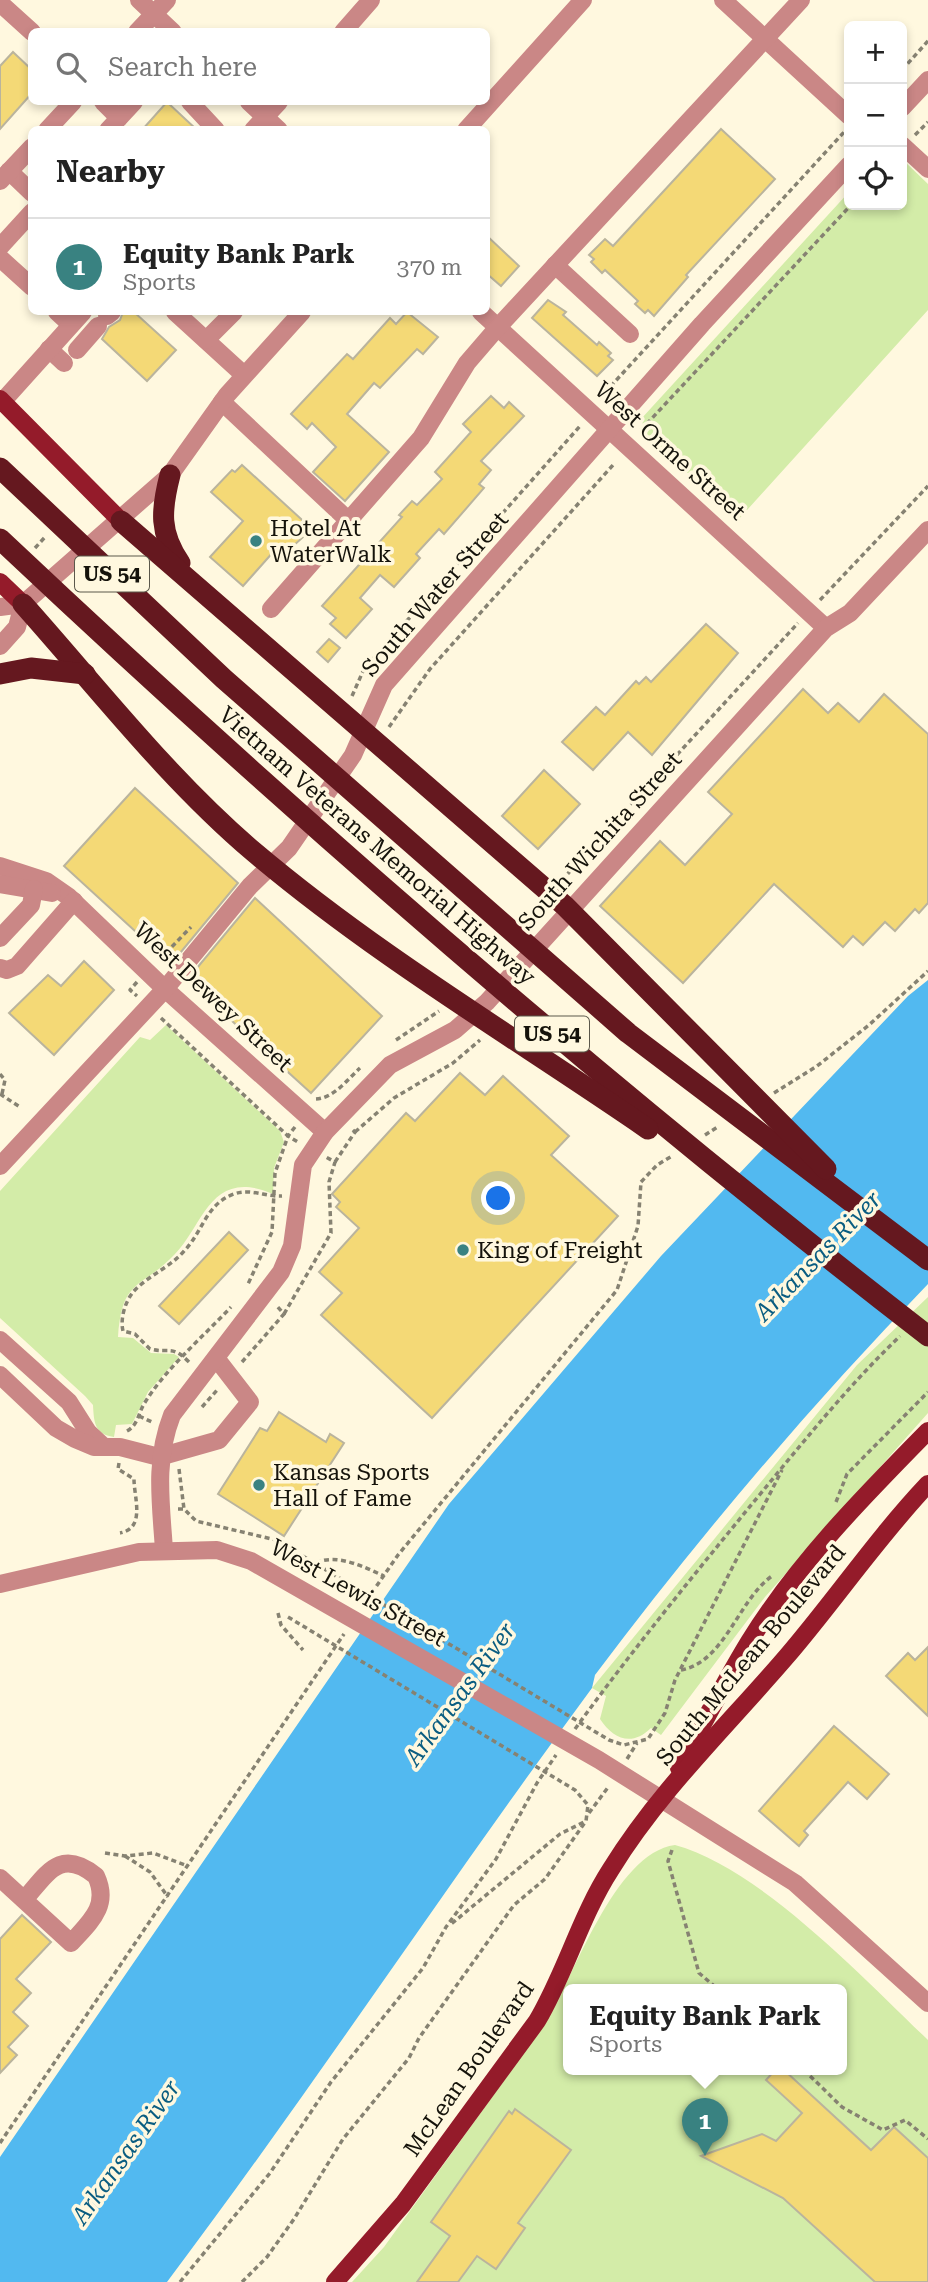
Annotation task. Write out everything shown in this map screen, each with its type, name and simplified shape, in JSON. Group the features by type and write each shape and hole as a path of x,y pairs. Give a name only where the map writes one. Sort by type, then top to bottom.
{"highway":[{"name":"Vietnam Veterans Memorial Highway","path":"0,468 224,679 628,1033 928,1260"},
{"path":"170,475 161,524 168,546 192,582"},
{"path":"121,521 565,906 880,1223"},
{"name":"Vietnam Veterans Memorial Highway","path":"0,539 188,716 528,1014 762,1208 919,1331"},
{"path":"23,604 166,768 253,850 347,926 762,1208"},
{"path":"0,674 31,668 85,674"}],"main road":[{"path":"1,401 121,521"},
{"path":"0,582 23,604"},
{"name":"South McLean Boulevard","path":"662,1798 749,1641 778,1600 829,1536 928,1431"},
{"name":"South McLean Boulevard","path":"662,1798 789,1654 900,1514 928,1484"},
{"name":"McLean Boulevard","path":"335,2282 403,2204 537,2021 556,1990 597,1891 662,1798"}],"street":[{"path":"139,0 169,28"},
{"path":"141,28 167,0"},
{"path":"346,28 371,0"},
{"path":"490,103 583,0"},
{"path":"723,0 844,111"},
{"path":"271,609 421,438 467,363 498,327 801,0"},
{"path":"0,3 28,28"},
{"path":"907,103 928,80"},
{"path":"51,126 70,105"},
{"path":"104,105 114,124 131,105"},
{"path":"193,105 212,126"},
{"path":"250,105 259,123 276,105"},
{"path":"470,126 488,105"},
{"path":"904,147 928,169"},
{"path":"28,151 4,176 28,191"},
{"name":"South Water Street","path":"0,1167 165,989 250,886 289,848 353,755 383,685 702,324 844,170"},
{"path":"0,247 28,216"},
{"path":"0,258 28,284"},
{"path":"555,265 630,334"},
{"path":"178,315 244,376"},
{"path":"206,340 231,315"},
{"path":"0,607 23,604 121,521 170,475 222,402 299,315"},
{"name":"West Orme Street","path":"484,315 826,628"},
{"path":"80,346 96,317"},
{"path":"1,401 49,349 96,317"},
{"path":"49,349 64,363"},
{"path":"222,402 349,521"},
{"name":"South Wichita Street","path":"164,1550 159,1457 172,1415 281,1272 292,1246 303,1165 325,1132 390,1065 454,1030 487,1002 826,628 850,613 928,530"},
{"path":"0,646 17,627 23,604"},
{"name":"West Dewey Street","path":"0,866 46,881 71,899 165,989 325,1132"},
{"path":"0,884 34,889 71,899 17,966 7,970 0,968"},
{"path":"0,938 31,905 34,889"},
{"path":"0,1340 68,1402 88,1432 113,1447"},
{"path":"0,1376 56,1428 94,1447 113,1447 159,1457 219,1440 250,1402 215,1358"},
{"name":"West Lewis Street","path":"0,1584 139,1552 217,1550 251,1561 303,1587 599,1760 795,1883 928,2003"},
{"path":"0,1878 24,1900 71,1943 96,1915 102,1902 96,1876 75,1863 61,1863 24,1900"}],"path":[{"path":"907,64 928,41"},
{"path":"641,430 846,210"},
{"path":"33,550 50,532"},
{"path":"771,1094 817,1066 869,1025 928,971"},
{"path":"130,990 288,1136 335,1162"},
{"path":"284,1314 331,1233 329,1182 335,1162 355,1132 394,1098 453,1063 485,1036"},
{"path":"0,1073 5,1080 1,1094 20,1107"},
{"path":"242,1294 272,1233 275,1173 288,1136 317,1099 355,1132"},
{"path":"703,1136 726,1122"},
{"path":"360,1610 384,1576 617,1290 638,1226 641,1182 657,1165 680,1151"},
{"path":"189,1362 170,1348 150,1349 135,1334 123,1331 126,1305 135,1291 183,1254 208,1213 222,1201 234,1194 251,1191 274,1196 284,1195"},
{"path":"120,1533 130,1530 136,1520 137,1510 134,1479 118,1469 113,1447 122,1433 132,1428 142,1406 233,1304"},
{"path":"569,1738 617,1671 854,1381 919,1331"},
{"path":"137,1510 184,1509 197,1521 276,1540 609,1740 624,1745 648,1739 657,1726 675,1680 787,1462"},
{"path":"316,1563 327,1558 360,1565 384,1576"},
{"path":"278,1613 281,1625 303,1650"},
{"path":"242,2282 288,2229 342,2139 410,2058 419,2038 514,1905 545,1879 586,1821 588,1805 575,1790 288,1617"},
{"path":"0,2143 344,1633"},
{"path":"180,2282 270,2173 331,2082 423,1968 446,1927 496,1859 537,1783 561,1749"},
{"path":"446,1927 466,1914 560,1834 586,1821"},
{"path":"672,1850 668,1861 699,1973 712,1984"},
{"path":"104,1853 125,1856 153,1853 188,1867"},
{"path":"125,1856 150,1872 168,1897"},
{"path":"809,2075 842,2107 883,2130 905,2120 928,2139"}],"green space":[{"path":"907,164 928,184 928,310 738,520 647,435 641,419 844,197 844,210 907,210"},
{"path":"166,1025 280,1131 284,1142 274,1168 273,1194 252,1188 236,1188 222,1193 202,1215 175,1254 129,1294 120,1318 118,1337 133,1338 151,1353 174,1354 179,1357 148,1392 132,1424 116,1425 114,1437 102,1433 96,1426 93,1405 85,1396 0,1318 0,1191 140,1037 150,1040"},
{"path":"928,1297 928,1413 765,1597 661,1735 651,1728 630,1739 611,1732 600,1719 606,1696 592,1688 857,1365"},
{"path":"675,1845 708,1857 776,1901 809,1928 928,2040 928,2282 352,2282 384,2247 544,2025 563,1990 563,2075 847,2075 847,1984 566,1984 598,1920 633,1870 653,1853"}],"water":[{"name":"Arkansas River","path":"928,980 928,1284 840,1378 756,1474 674,1573 595,1675 592,1688 275,2135 167,2282 0,2282 0,2157 449,1504 661,1256 908,996"}],"building":[{"path":"13,52 28,66 28,98 0,129 0,66"},
{"path":"164,105 170,105 193,126 146,126"},
{"path":"721,129 775,179 686,275 688,277 654,316 648,310 645,313 635,304 638,301 605,270 602,273 591,262 594,259 589,255 605,239 613,246"},
{"path":"490,239 519,266 501,286 490,276"},
{"path":"548,300 566,312 563,315 597,345 599,342 611,353 608,356 613,360 597,376 532,318"},
{"path":"122,315 137,315 176,350 147,381 102,339 109,327 120,320"},
{"path":"404,315 411,315 438,337 423,354 417,349 380,388 374,383 347,414 389,452 345,501 313,472 336,447 312,423 307,429 291,414 347,354 353,359 390,318 396,324"},
{"path":"491,396 504,408 509,402 524,416 481,461 491,470 479,484 484,488 444,534 439,529 416,554 420,558 394,587 380,575 360,598 372,609 346,638 330,624 336,618 322,606 402,517 399,515 412,501 417,505 442,479 435,472 471,432 463,424"},
{"path":"242,465 312,529 282,556 275,550 243,586 210,557 243,521 211,492 232,470 235,472"},
{"path":"706,624 738,653 652,755 628,732 593,770 562,742 596,707 605,715 636,681 639,684 646,677 651,682"},
{"path":"329,639 340,648 328,662 317,652"},
{"path":"803,689 828,713 838,703 859,722 884,694 928,734 928,903 919,913 915,909 895,931 885,922 863,945 853,936 843,947 774,884 683,983 600,906 660,841 685,865 732,814 708,792"},
{"path":"544,770 580,804 538,849 502,816"},
{"path":"135,788 238,883 171,964 64,866"},
{"path":"255,898 382,1016 311,1093 187,980"},
{"path":"84,961 114,990 54,1055 9,1013 48,975 61,986"},
{"name":"King of Freight","path":"460,1073 485,1095 503,1076 569,1136 551,1155 618,1216 432,1418 321,1315 342,1293 319,1272 359,1228 336,1207 340,1202 332,1194 406,1113 415,1121"},
{"path":"229,1232 248,1250 179,1324 159,1306"},
{"path":"279,1412 326,1442 330,1434 344,1443 284,1536 218,1494 260,1428 267,1431"},
{"path":"928,1647 928,1716 886,1676 908,1653 915,1660"},
{"path":"834,1726 889,1774 867,1799 848,1782 804,1831 808,1835 799,1846 759,1811"},
{"path":"22,1915 51,1942 16,1979 31,1993 13,2012 28,2026 8,2047 17,2055 0,2073 0,1939"},
{"path":"770,2075 789,2075 871,2150 894,2127 928,2158 928,2282 875,2282 783,2198 701,2156 762,2134 776,2141 802,2113 766,2080"},
{"path":"515,2109 571,2150 518,2223 525,2228 496,2269 477,2256 458,2282 417,2282 450,2236 431,2222 509,2111 512,2114"}],"place":[{"name":"Hotel At WaterWalk","path":"256,541"},
{"name":"King of Freight","path":"463,1250"},
{"name":"Kansas Sports Hall of Fame","path":"259,1485"},
{"name":"Equity Bank Park","path":"705,2156"}]}
